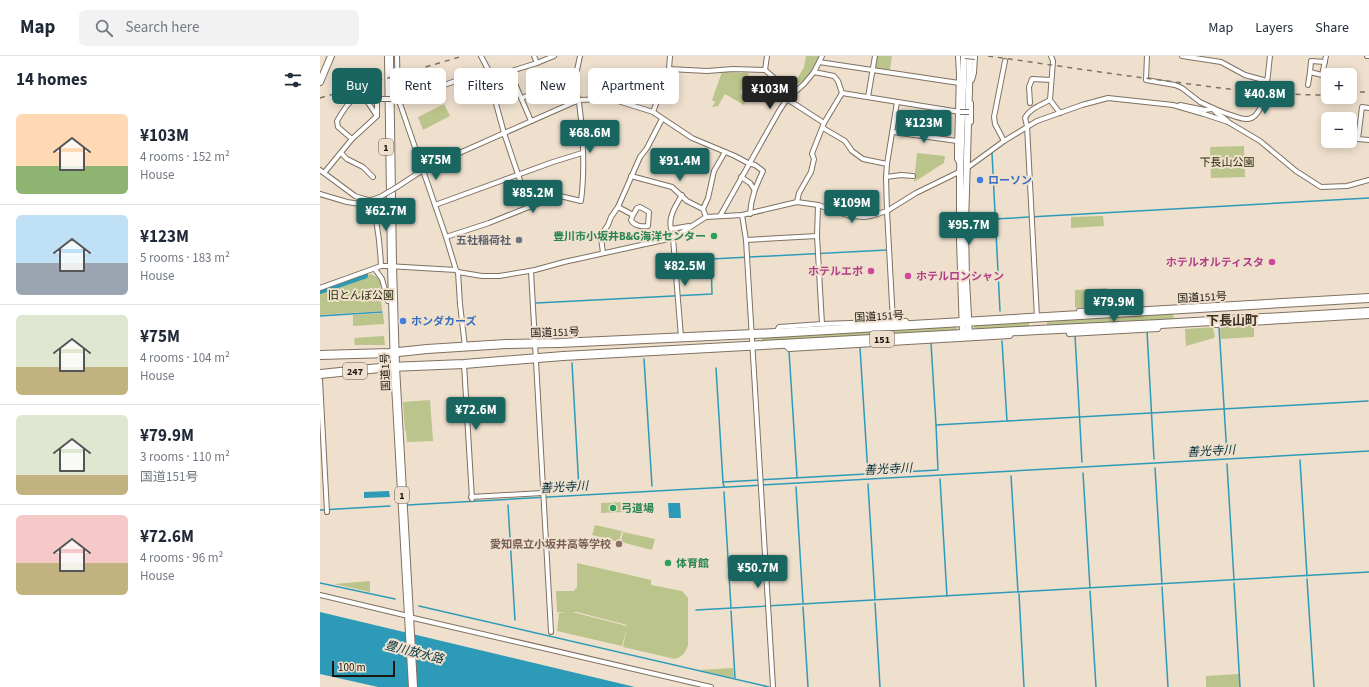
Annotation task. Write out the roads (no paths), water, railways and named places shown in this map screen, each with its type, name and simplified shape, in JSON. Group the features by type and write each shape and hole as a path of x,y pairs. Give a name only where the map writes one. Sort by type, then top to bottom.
{"highway":[{"name":"国道1号","path":"385,56 386,266 392,352"},
{"name":"国道1号","path":"390,56 386,266 407,620 413,687"},
{"name":"国道151号","path":"392,352 534,343 566,343 776,333 1369,298"},
{"name":"国道151号","path":"392,367 464,364 563,356 1369,312"},
{"name":"247","path":"320,355 392,352"},
{"name":"247","path":"320,374 392,367"},
{"name":"国道1号","path":"407,620 408,687"}],"street":[{"path":"320,82 331,56"},
{"path":"397,56 397,68"},
{"path":"480,56 487,68"},
{"path":"534,56 537,63"},
{"path":"518,69 554,56"},
{"path":"578,68 580,56"},
{"path":"669,68 670,56"},
{"path":"765,70 767,56"},
{"path":"720,216 748,163 787,99 804,84 814,72 822,56"},
{"path":"868,97 875,56"},
{"path":"958,56 959,112 957,159 963,167"},
{"path":"966,334 960,240 965,56 972,57"},
{"path":"1051,56 1053,61 1050,100 1060,112"},
{"path":"1147,56 1146,80 1182,88 1200,102 1246,119 1253,117 1263,102 1270,56"},
{"path":"1182,56 1221,62 1245,75 1267,81"},
{"path":"1310,72 1322,75 1326,56"},
{"path":"963,167 969,157 972,78 974,73 972,57"},
{"path":"963,167 972,57"},
{"path":"1308,85 1311,60 1325,62"},
{"path":"1004,141 995,124 994,117 1005,61"},
{"path":"819,62 959,83"},
{"path":"679,70 707,71 733,69 765,70 793,94"},
{"path":"797,202 799,193 811,172 814,159 812,154 823,126 842,93 838,81 834,76 814,72"},
{"path":"1030,103 1029,87 1032,79 1051,80"},
{"path":"518,89 531,121"},
{"path":"352,139 338,127 337,121 345,107 353,98 361,92 377,116"},
{"path":"842,93 959,112 970,112"},
{"path":"522,98 526,96"},
{"path":"320,288 386,266 457,271 482,276 499,276 531,271 564,262 673,238 706,217 742,216 797,202 818,205 857,217 871,216 887,211 963,167 1027,126 1082,104 1108,98 1187,106 1205,110 1213,108"},
{"path":"371,201 355,196 322,171 342,153 352,139 377,116 377,101 379,99 390,99"},
{"path":"580,100 605,99 618,101 652,112 692,138 755,165 763,171 754,189 749,206 750,214"},
{"path":"787,99 845,141 852,151 863,159 887,164"},
{"path":"1038,318 1027,126 1025,118 1032,110 1050,100"},
{"path":"893,322 886,178 897,102"},
{"path":"399,104 457,271 465,347"},
{"path":"496,104 504,133 529,206"},
{"path":"320,194 347,202 360,204 371,201 397,187 423,170 570,104"},
{"path":"446,237 489,223 529,206 560,196 581,201 583,184 579,104"},
{"path":"652,112 655,104"},
{"path":"1174,105 1228,122 1260,141 1296,172 1321,187 1346,186 1369,180"},
{"path":"1369,108 1362,107 1358,139 1369,140"},
{"path":"1213,108 1214,111 1228,122"},
{"path":"603,253 601,237 603,232 618,207 640,157 647,148 662,119"},
{"path":"893,132 957,141"},
{"path":"706,217 704,209 714,171 725,152"},
{"path":"342,153 347,159 363,167 373,177"},
{"path":"435,205 582,153"},
{"path":"886,178 901,175 913,176"},
{"path":"632,176 666,184 676,190 687,201 704,209"},
{"path":"741,177 750,183 754,189"},
{"path":"682,195 673,208 670,226 671,229 692,226"},
{"path":"371,201 386,266"},
{"path":"818,205 817,236 822,324"},
{"path":"618,207 633,215"},
{"path":"640,207 649,212 648,226 641,227 632,223 631,220 633,215 637,208 640,207"},
{"path":"742,216 746,240 773,687"},
{"path":"746,240 817,236"},
{"path":"673,238 681,337"},
{"path":"375,269 382,279 388,301"},
{"path":"531,271 551,632"},
{"path":"1208,308 1210,304 1369,294"},
{"path":"1212,321 1214,325 1369,316"},
{"path":"776,333 779,327 822,324 906,321 908,325"},
{"path":"784,344 788,349 1010,336 1013,331"},
{"path":"464,364 472,498 543,496"},
{"path":"320,380 327,512"},
{"path":"320,596 407,620 711,687"}],"water":[{"path":"389,491 390,497 364,498 364,492"},
{"path":"668,503 680,503 681,518 669,518"},
{"name":"豊川放水路","path":"320,612 635,687 378,687 320,674"}],"waterway":[{"path":"992,153 1000,311"},
{"path":"995,219 1369,198"},
{"path":"536,303 712,294 711,259 887,250"},
{"path":"320,290 364,275"},
{"path":"320,316 382,312"},
{"path":"1219,327 1227,455"},
{"path":"1147,331 1154,459"},
{"path":"1075,335 1082,462"},
{"path":"724,487 723,482 938,470 936,425 1007,421 1002,341"},
{"path":"931,343 936,425"},
{"path":"860,348 868,474"},
{"path":"789,351 797,477"},
{"path":"644,359 652,486"},
{"path":"572,363 579,490"},
{"path":"716,368 723,482"},
{"path":"1007,421 1368,401"},
{"name":"善光寺川","path":"407,505 1369,451"},
{"path":"1300,460 1307,576"},
{"path":"1227,464 1234,580"},
{"path":"1155,468 1162,584"},
{"path":"1083,473 1090,588"},
{"path":"1011,476 1018,592"},
{"path":"940,479 947,596"},
{"path":"868,484 875,599"},
{"path":"796,487 803,603"},
{"path":"724,492 731,608"},
{"path":"508,505 515,620"},
{"name":"善光寺川","path":"320,510 390,506"},
{"path":"696,610 1369,572"},
{"path":"1307,579 1314,687"},
{"path":"320,583 395,599"},
{"path":"1234,583 1240,687"},
{"path":"1162,587 1168,687"},
{"path":"1090,591 1096,687"},
{"path":"1019,594 1024,687"},
{"path":"875,603 880,687"},
{"path":"419,606 769,687"},
{"path":"803,607 808,687"},
{"path":"731,611 735,678"}],"railway":[{"path":"320,98 463,56"},
{"path":"988,56 1219,88 1256,92 1321,95"},
{"path":"1357,92 1369,92"}],"place":[{"name":"ローソン","path":"980,180"},
{"name":"豊川市小坂井B&G海洋センター","path":"714,236"},
{"name":"五社稲荷社","path":"519,240"},
{"name":"ホテルオルティスタ","path":"1272,262"},
{"name":"ホテルエポ","path":"871,271"},
{"name":"ホテルロンシャン","path":"908,276"},
{"name":"ホンダカーズ","path":"403,321"},
{"name":"弓道場","path":"613,508"},
{"name":"愛知県立小坂井高等学校","path":"619,544"},
{"name":"体育館","path":"668,563"}],"district":[{"name":"下長山町","path":"1232,320"}],"park label":[{"name":"下長山公園","path":"1227,162"},
{"name":"旧とんぼ公園","path":"361,295"}]}
